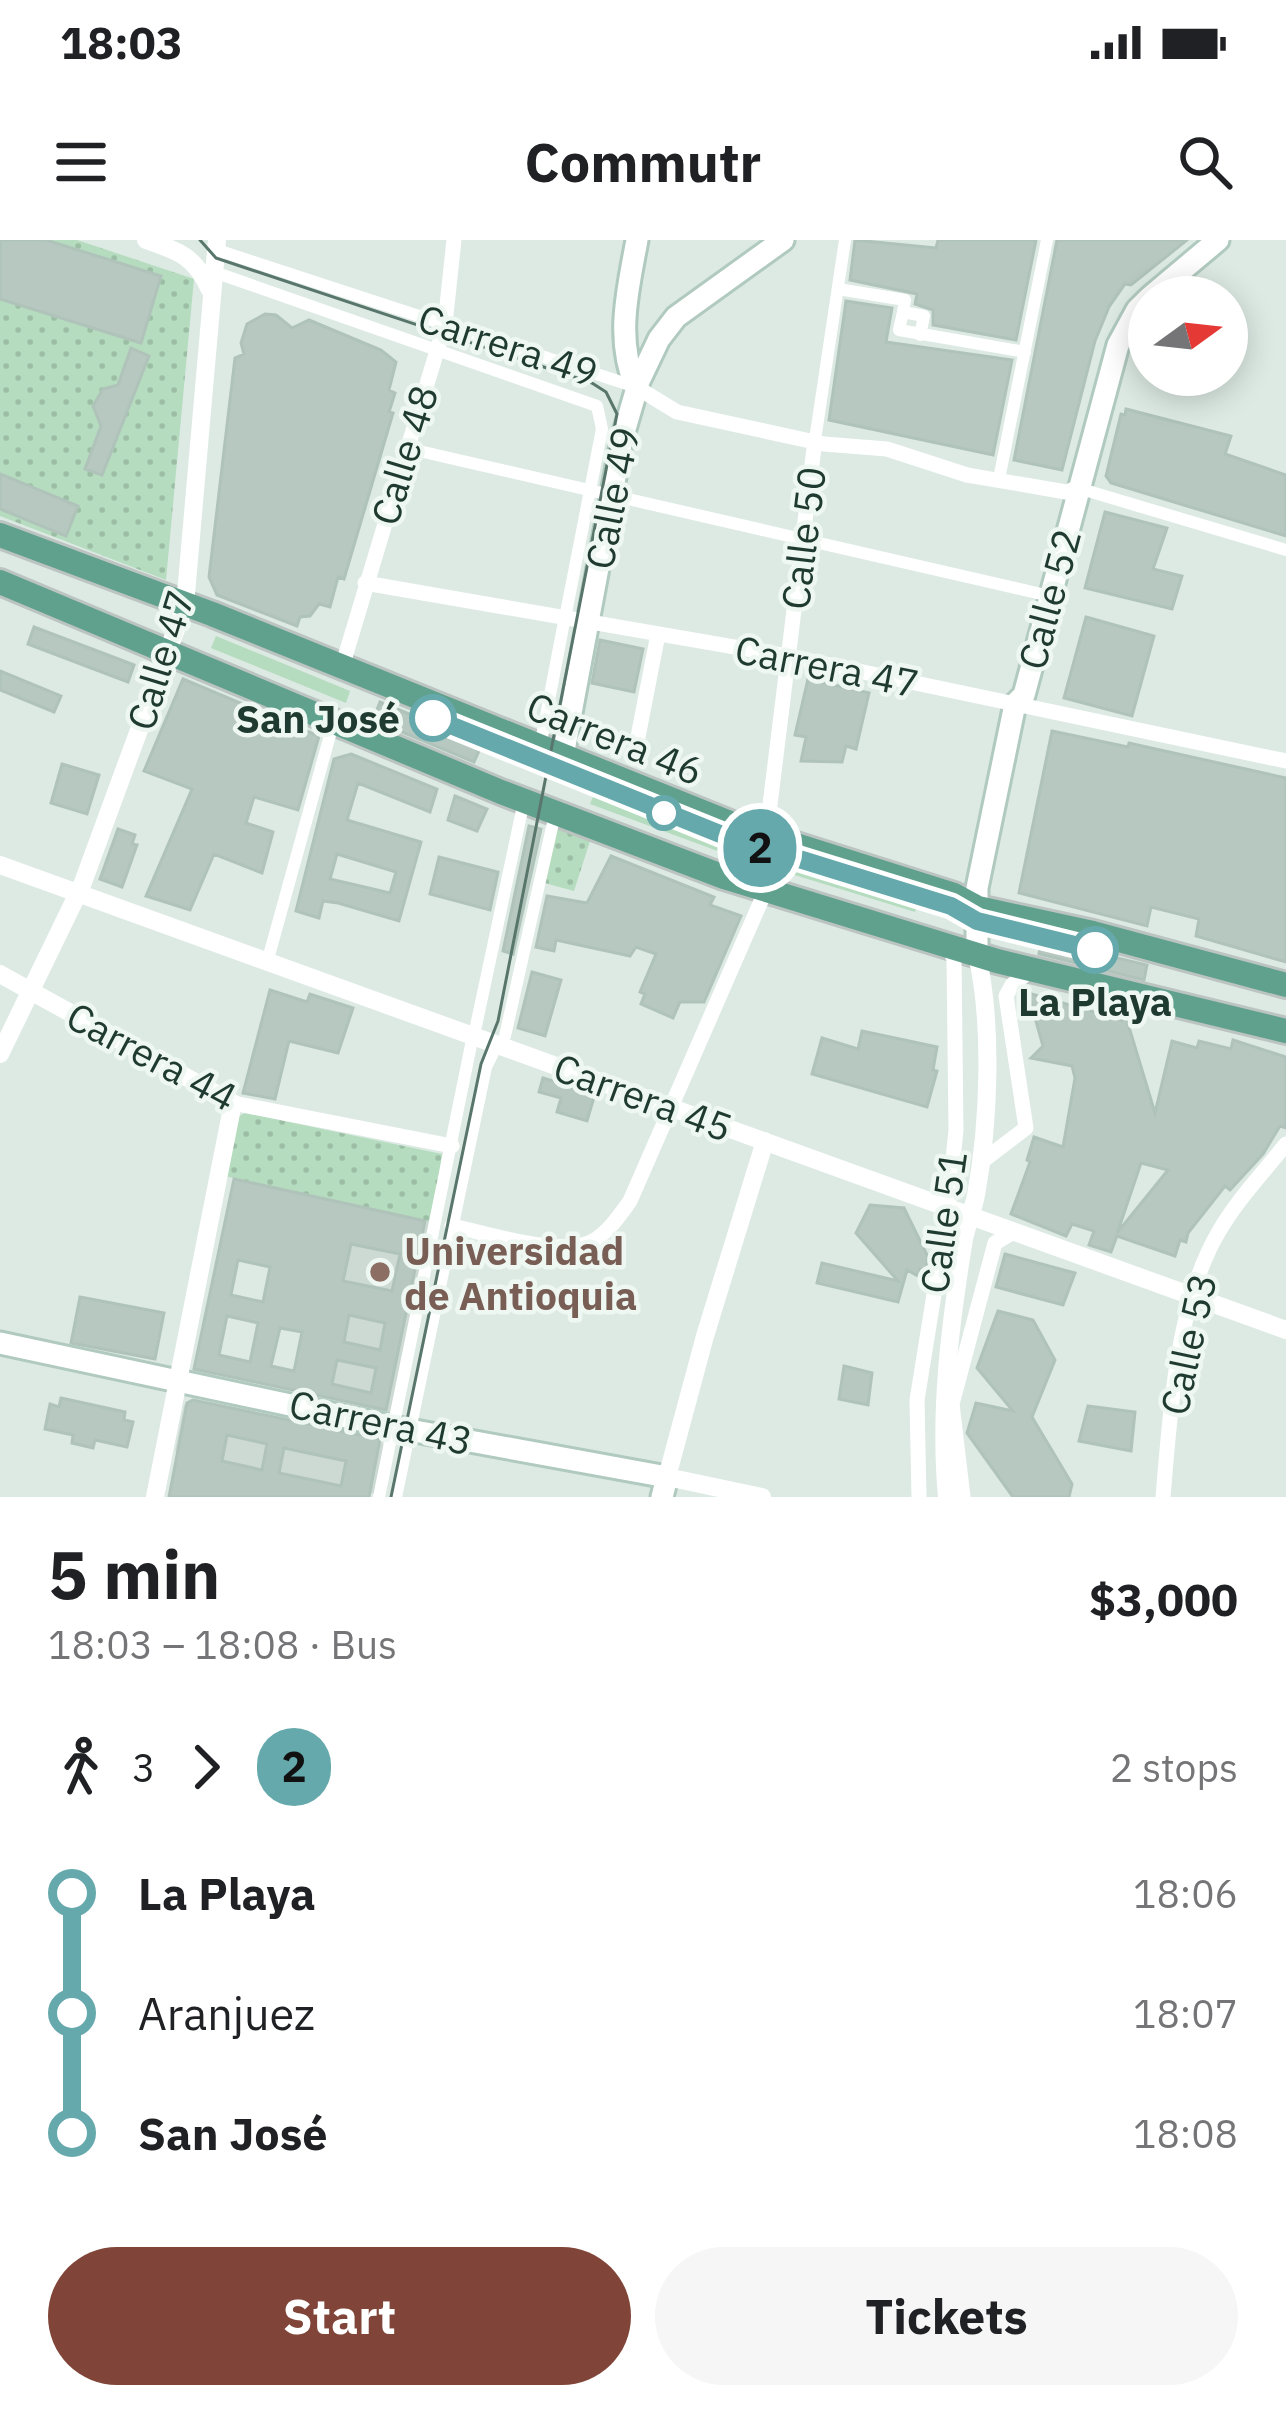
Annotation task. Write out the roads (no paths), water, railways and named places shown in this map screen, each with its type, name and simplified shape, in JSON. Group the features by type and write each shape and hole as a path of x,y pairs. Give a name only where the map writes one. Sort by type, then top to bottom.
{"main road":[{"name":"Calle 49","path":"552,752 572,619 601,493 636,387 624,346 637,240"},
{"path":"636,387 676,316 783,240"},
{"name":"Calle 52","path":"1174,276 1218,240"},
{"path":"627,298 632,315 643,323 676,316"},
{"name":"Calle 52","path":"978,908 981,861 1016,704 1024,695 1118,345 1128,327"},
{"name":"Carrera 46","path":"0,535 766,837 954,896 978,908 1094,933 1286,986"},
{"path":"0,582 555,814 765,892 1031,970 1286,1031"},
{"name":"Calle 51","path":"977,955 978,908"},
{"name":"Carrera 43","path":"0,1343 665,1487"}],"street":[{"path":"146,240 179,245 198,266 212,295"},
{"name":"Calle 48","path":"342,667 445,324 454,240"},
{"name":"Calle 50","path":"766,837 845,240"},
{"path":"999,479 1047,240"},
{"name":"Carrera 49","path":"217,245 636,387 677,412 851,447 887,449 967,475 1066,492 1082,490 1286,550"},
{"name":"Calle 47","path":"0,1054 78,892 184,605 217,245"},
{"name":"Carrera 49","path":"214,272 591,401 601,412"},
{"path":"838,289 905,300 899,331 1024,352"},
{"name":"Calle 49","path":"601,412 601,493"},
{"path":"406,448 1050,596"},
{"name":"Carrera 47","path":"365,583 787,656 1286,761"},
{"path":"638,742 658,634"},
{"path":"268,959 332,728"},
{"path":"476,1026 524,801"},
{"path":"505,1036 555,814"},
{"name":"Carrera 45","path":"0,865 1286,1330"},
{"path":"452,1226 555,1246 592,1242 630,1201 765,892"},
{"name":"Calle 51","path":"920,1497 917,1400 956,1130 954,959 949,946"},
{"name":"Calle 51","path":"947,1497 943,1403 980,1163 985,1051 977,955"},
{"name":"Calle 51","path":"980,1163 1026,1128 1006,996 1031,970"},
{"name":"Carrera 44","path":"0,974 233,1102 452,1146"},
{"path":"396,1497 401,1428 471,1045"},
{"path":"380,1497 493,1053"},
{"path":"155,1497 233,1102"},
{"path":"665,1487 765,1141"},
{"name":"Calle 53","path":"1163,1497 1168,1431 1192,1297 1221,1227 1286,1144"},
{"name":"Calle 51","path":"963,1497 952,1404 995,1243 1015,1231"},
{"name":"Carrera 43","path":"665,1487 762,1497"}],"tram line":[{"path":"200,240 216,258 592,383 606,392 617,414 498,1021 481,1064 391,1497"}],"place":[{"name":"San José","path":"433,718"},
{"name":"La Playa","path":"1095,950"},
{"name":"Universidad de Antioquia","path":"380,1272"}]}
